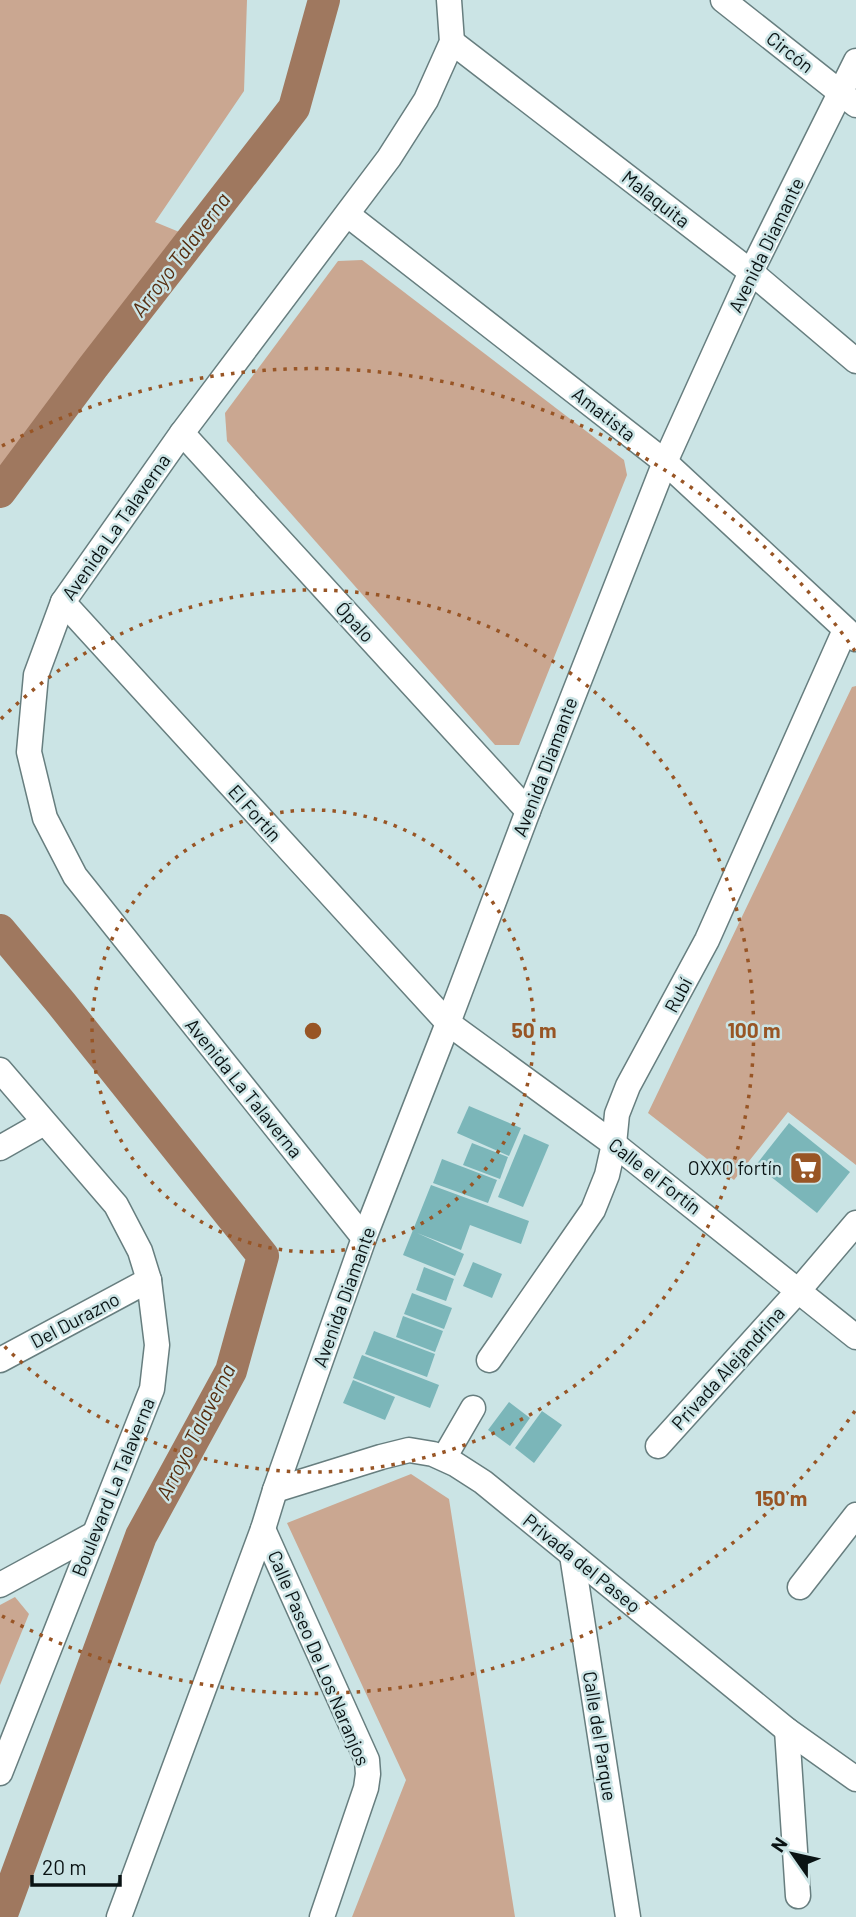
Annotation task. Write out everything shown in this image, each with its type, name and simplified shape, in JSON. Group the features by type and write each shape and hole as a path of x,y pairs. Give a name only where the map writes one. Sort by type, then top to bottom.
{"street":[{"name":"Avenida La Talaverna","path":"364,1238 75,876 45,818 29,752 36,675 63,602 183,433 389,158 426,100 452,42 449,0"},
{"name":"Circón","path":"723,0 849,99"},
{"name":"Malaquita","path":"452,42 751,272 856,361"},
{"name":"Avenida Diamante","path":"275,1490 364,1238 665,462 751,272 849,99 856,61"},
{"name":"Amatista","path":"348,215 665,462 850,635"},
{"name":"Ópalo","path":"183,433 528,811"},
{"name":"El Fortín","path":"63,602 448,1023"},
{"name":"Rubí","path":"489,1360 593,1210 607,1175 617,1114 628,1086 707,940 850,635"},
{"name":"Calle el Fortín","path":"448,1023 614,1144 856,1337"},
{"name":"Boulevard La Talaverna","path":"0,1070 116,1206 140,1251 149,1280 158,1345 152,1390 0,1773"},
{"path":"0,1148 44,1123"},
{"name":"Privada Alejandrina","path":"658,1446 856,1223"},
{"name":"Del Durazno","path":"0,1360 149,1280"},
{"path":"444,1458 473,1408"},
{"name":"Privada del Paseo","path":"275,1490 409,1450 444,1458 484,1482 787,1730 856,1779"},
{"path":"119,1917 264,1529 275,1490"},
{"path":"800,1587 856,1515"},
{"name":"Calle Paseo De Los Naranjos","path":"264,1529 367,1760 366,1788 322,1917"},
{"path":"0,1585 93,1535"},
{"name":"Calle del Parque","path":"572,1555 628,1917"},
{"path":"787,1730 798,1896"}],"shaded area":[{"path":"0,0 247,0 244,91 155,222 189,236 0,485"},
{"path":"362,260 624,460 627,475 519,745 495,745 227,441 225,413 338,261"},
{"path":"856,686 856,1165 788,1112 734,1180 648,1113 852,687"},
{"path":"411,1474 449,1499 515,1917 352,1917 406,1780 287,1523"},
{"path":"15,1597 29,1614 0,1685 0,1605"}],"building":[{"path":"469,1106 521,1128 509,1156 457,1133"},
{"path":"789,1123 850,1172 817,1213 756,1165"},
{"path":"524,1134 549,1145 523,1207 498,1197"},
{"path":"472,1143 508,1157 500,1179 463,1165"},
{"path":"442,1159 497,1180 488,1203 433,1183"},
{"path":"431,1185 529,1221 521,1244 470,1225 461,1250 417,1233 464,1254 455,1276 403,1255"},
{"path":"473,1262 502,1274 492,1298 463,1286"},
{"path":"424,1267 454,1279 446,1301 416,1290"},
{"path":"412,1293 452,1308 444,1329 404,1314"},
{"path":"403,1316 443,1331 435,1352 396,1337"},
{"path":"374,1331 435,1354 427,1377 365,1354"},
{"path":"362,1355 439,1385 430,1408 353,1378"},
{"path":"353,1380 395,1397 385,1420 343,1403"},
{"path":"509,1402 530,1418 510,1446 488,1430"},
{"path":"542,1411 562,1425 534,1463 515,1448"}],"waterway":[{"name":"Arroyo Talaverna","path":"0,492 93,367 294,108 324,0"},
{"name":"Arroyo Talaverna","path":"0,930 263,1256 231,1371 141,1536 1,1917"}],"place":[{"name":"OXXO fortín","path":"806,1168"}]}
